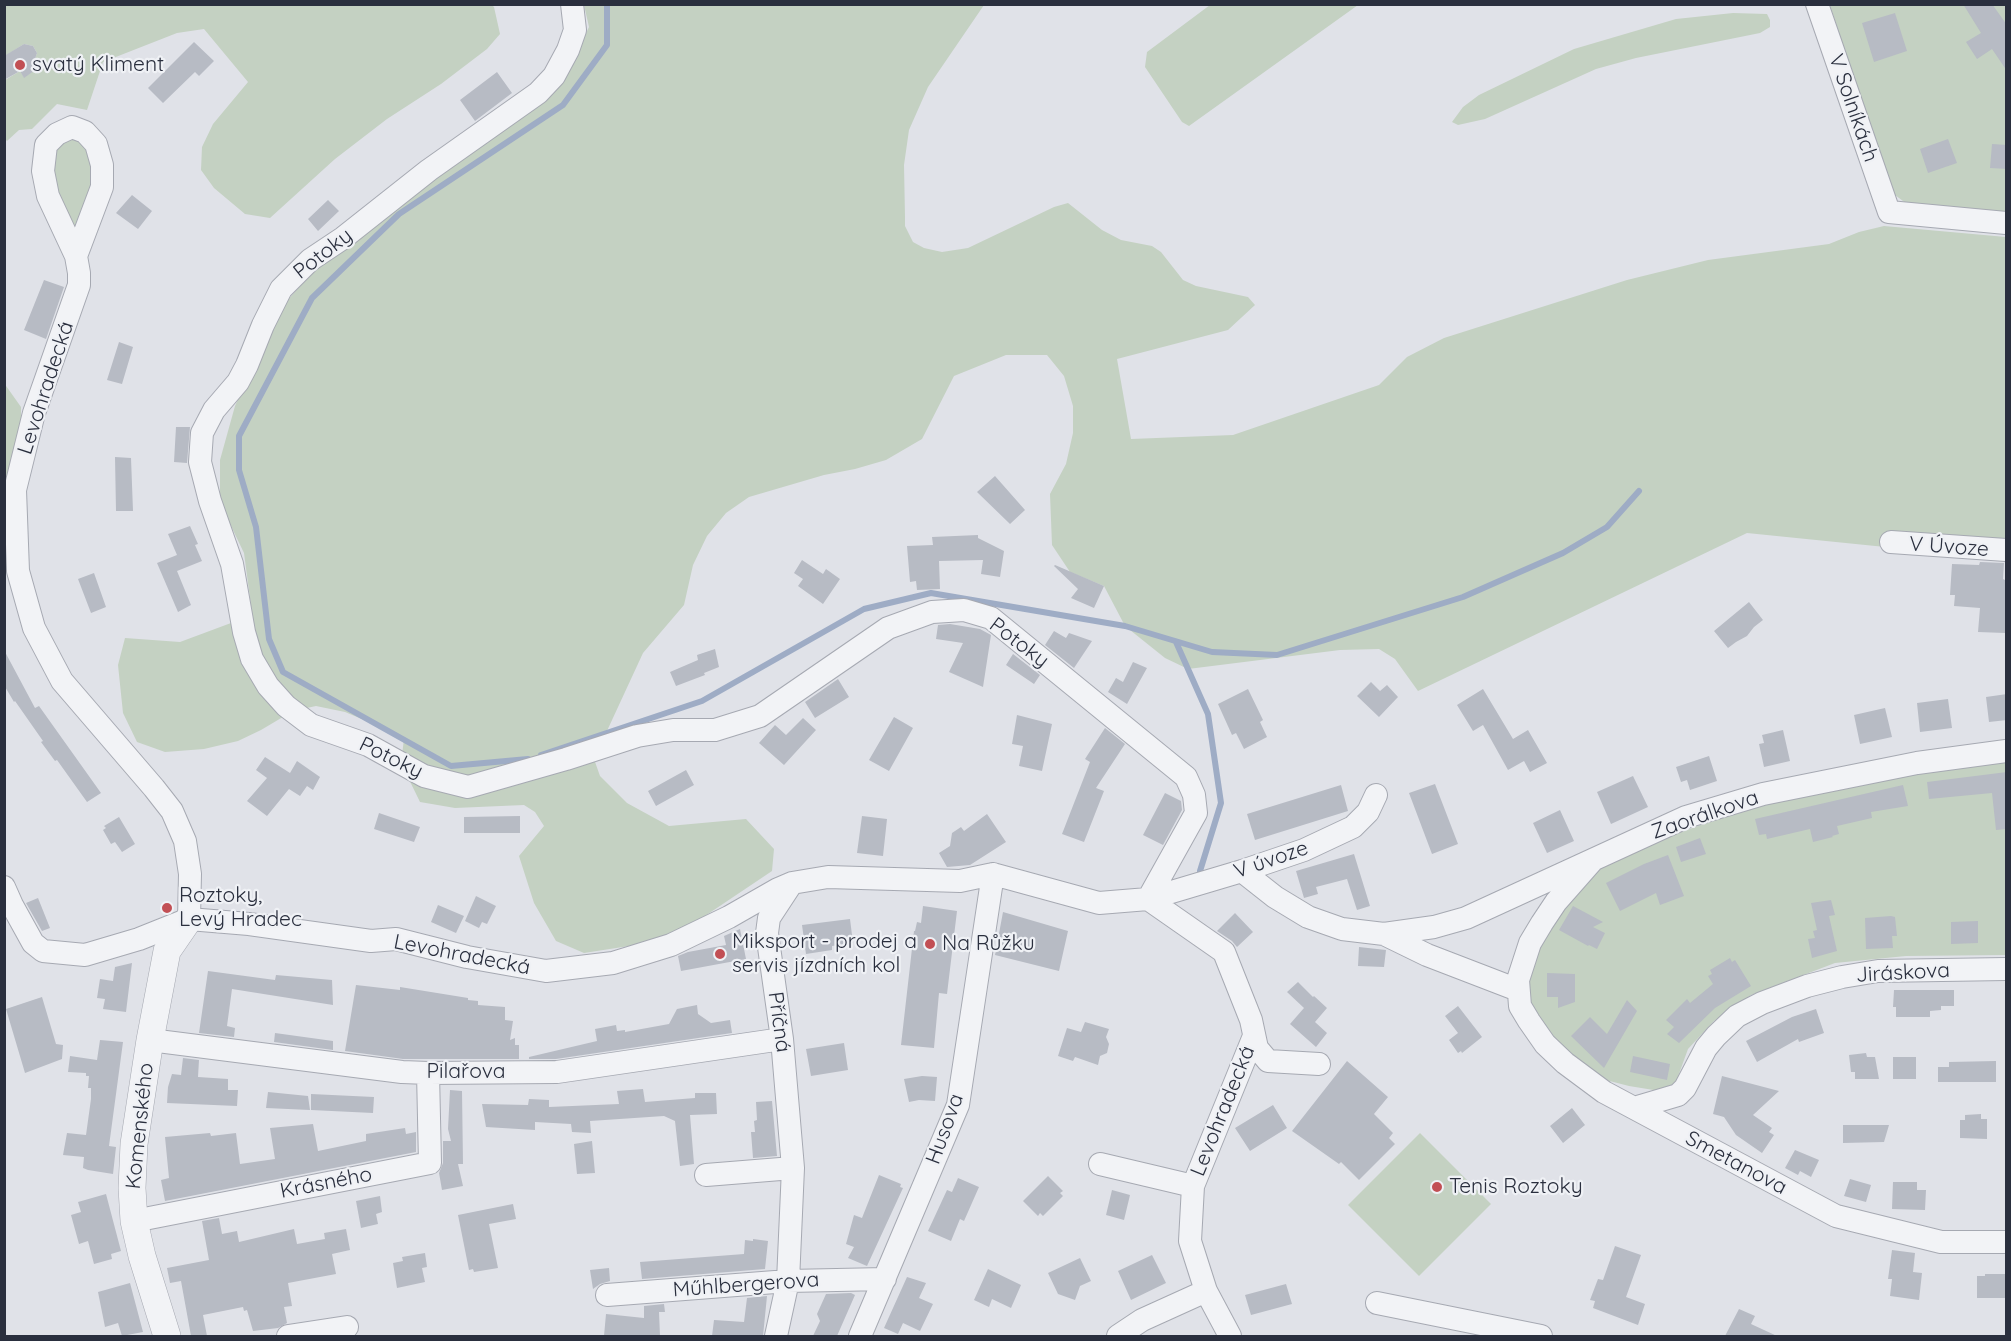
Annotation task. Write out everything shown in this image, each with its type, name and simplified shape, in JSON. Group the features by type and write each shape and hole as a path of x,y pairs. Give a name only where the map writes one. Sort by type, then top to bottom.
{"street":[{"name":"Potoky","path":"572,4 575,30 568,50 554,76 538,93 429,170 343,238 310,260 281,289 263,325 248,365 238,382 214,410 202,433 200,462 210,501 232,564 244,632 252,659 268,686 286,706 311,725 368,745 424,776 468,787 637,736 673,730 715,730 760,716 888,628 932,612 964,610 991,618 1186,777 1194,795 1196,813 1148,899"},
{"name":"V Solníkách","path":"1817,4 1889,212 2007,223"},
{"path":"72,127 85,132 96,144 102,165 102,187 76,256 48,196 42,171 46,144 57,134 72,127"},
{"name":"Levohradecká","path":"76,256 79,285 34,413 15,490 18,571 34,628 62,681 172,811 184,841 190,874 189,919 249,924 371,941 396,939 467,957 546,971 613,963 671,945 792,883 828,877 960,881 993,874 1100,903 1148,899 1224,952 1251,1020 1257,1048 1268,1061 1319,1064"},
{"name":"V Úvoze","path":"1891,542 2007,550"},
{"name":"Zaorálkova","path":"1384,934 1434,927 1466,918 1686,817 1763,794 1917,763 2007,751"},
{"name":"V úvoze","path":"1148,899 1304,850 1353,827 1368,812 1376,795"},
{"name":"Smetanova","path":"1593,860 1556,902 1542,922 1521,966 1518,990 1520,1006 1545,1044 1565,1063 1604,1092 1836,1216 1941,1242 2007,1242"},
{"path":"1242,871 1275,897 1308,917 1342,929 1384,934 1427,955 1518,990"},
{"name":"Husova","path":"860,1336 958,1106 993,874"},
{"name":"Příčná","path":"776,1336 788,1281 793,1168 782,1039 767,933 770,918 792,883"},
{"path":"4,887 33,944 43,951 85,955 139,939 189,919"},
{"name":"Komenského","path":"167,1336 142,1256 134,1221 132,1188 134,1144 167,951 189,919"},
{"name":"Jiráskova","path":"1634,1108 1678,1095 1685,1088 1706,1048 1737,1016 1762,1003 1807,986 1878,971 2007,969"},
{"name":"Levohradecká","path":"1192,1186 1254,1036"},
{"name":"Pilařova","path":"150,1040 402,1072 428,1073 556,1072 782,1039"},
{"name":"Krásného","path":"134,1221 430,1163 428,1073"},
{"path":"1100,1164 1192,1186 1190,1241 1206,1291 1230,1336"},
{"path":"706,1175 793,1168"},
{"name":"Műhlbergerova","path":"606,1295 788,1281 885,1278"},
{"path":"1118,1336 1142,1320 1206,1291"},
{"path":"1377,1303 1541,1336"},
{"path":"288,1336 348,1327"}],"green space":[{"path":"491,4 494,7 500,34 487,49 441,84 387,119 335,159 270,218 245,214 214,188 201,170 202,147 213,124 248,82 204,29 177,33 103,62 87,110 57,104 32,129 19,130 7,141 5,139 5,80 20,71 24,77 38,68 34,62 37,53 33,46 24,44 5,56 5,5"},
{"path":"584,5 984,5 928,87 909,130 904,165 905,226 913,242 924,248 942,252 968,248 1054,207 1068,203 1102,230 1121,240 1152,246 1161,252 1183,280 1196,286 1248,297 1255,305 1228,330 1117,359 1131,439 1233,435 1379,385 1407,357 1444,338 1627,280 1708,260 1829,244 1859,232 1884,226 2006,237 2006,548 1974,556 1747,533 1418,691 1395,659 1379,649 1340,650 1188,669 1165,658 1125,626 1104,586 1070,572 1052,545 1050,494 1066,464 1073,433 1073,406 1064,376 1047,355 1006,355 954,376 922,439 886,460 749,497 726,513 707,536 693,565 684,605 643,653 594,759 600,776 627,803 669,826 746,819 774,849 772,871 693,924 642,944 584,953 556,941 534,903 519,856 544,826 535,812 524,805 455,808 420,802 401,763 404,739 345,712 316,706 293,711 238,741 204,749 165,752 137,742 123,713 118,665 125,638 180,642 252,613 244,553 220,503 220,460 235,406 276,314 310,274 577,51 589,27"},
{"path":"1210,5 1358,5 1189,126 1182,122 1145,67 1147,52"},
{"path":"1830,5 2006,5 2006,213 1907,204 1891,192"},
{"path":"1733,13 1767,14 1770,27 1760,33 1636,58 1596,69 1485,119 1458,125 1452,122 1463,107 1479,95 1574,49 1676,19"},
{"path":"69,138 80,141 89,148 94,187 76,242 56,198 50,164 53,152"},
{"path":"4,383 21,407 21,415 25,418 4,504"},
{"path":"2006,760 2006,955 1906,956 1835,963 1751,995 1714,1021 1688,1049 1672,1093 1598,1078 1589,1073 1533,1018 1527,979 1541,927 1602,867 1637,848 1756,805 1896,774"},
{"path":"1420,1133 1491,1204 1419,1276 1348,1205"}],"building":[{"path":"1963,4 1992,4 2007,25 2007,71 1992,49 1977,59 1966,42 1981,33"},
{"path":"1895,13 1907,51 1874,62 1862,23"},
{"path":"194,42 214,61 199,76 195,72 163,103 148,88"},
{"name":"svatý Kliment","path":"24,44 33,46 37,53 34,62 38,68 24,78 20,71 4,80 4,56"},
{"path":"497,72 512,93 475,121 460,100"},
{"path":"1948,139 1957,163 1928,173 1920,149"},
{"path":"1992,144 2007,145 2007,169 1990,168"},
{"path":"132,195 152,211 138,229 116,213"},
{"path":"328,200 339,211 318,231 308,219"},
{"path":"44,280 64,287 46,339 24,330"},
{"path":"119,342 133,347 122,384 107,380"},
{"path":"176,427 190,427 187,463 174,462"},
{"path":"115,457 131,458 133,511 116,511"},
{"path":"995,476 1025,510 1010,524 977,492"},
{"path":"190,526 202,561 177,571 191,605 178,612 157,563 177,555 168,534"},
{"path":"978,535 978,538 1004,551 1000,577 981,574 983,560 939,561 940,589 917,590 916,581 910,582 907,546 933,545 932,537"},
{"path":"802,560 823,574 826,569 840,579 823,604 798,586 803,579 794,573"},
{"path":"1980,562 2004,563 2003,579 2007,581 2005,633 1978,632 1980,608 1954,606 1955,595 1950,595 1952,564 1979,565"},
{"path":"1055,565 1104,586 1094,608 1071,598 1078,589"},
{"path":"94,573 106,607 91,613 78,579"},
{"path":"1749,602 1763,620 1747,636 1728,648 1714,631"},
{"path":"950,624 980,629 991,635 983,687 949,672 963,643 936,639 938,625"},
{"path":"1054,631 1066,638 1069,633 1092,641 1074,668 1045,645"},
{"path":"715,649 719,667 676,686 670,672 698,660 697,655"},
{"path":"4,650 35,708 39,706 101,793 87,802 41,742 43,741 4,685"},
{"path":"1013,654 1040,675 1034,684 1006,665"},
{"path":"1133,662 1147,668 1127,704 1108,692 1116,678 1123,682"},
{"path":"838,679 849,697 815,718 805,702"},
{"path":"1371,682 1380,691 1387,685 1398,697 1379,717 1357,696"},
{"path":"1248,689 1263,720 1260,722 1267,737 1244,749 1236,733 1232,735 1218,704"},
{"path":"1483,689 1513,739 1528,730 1547,763 1530,772 1524,761 1508,770 1483,725 1473,731 1457,705"},
{"path":"2007,694 2007,720 1989,722 1986,697"},
{"path":"1948,699 1952,728 1920,732 1917,703"},
{"path":"1885,708 1892,737 1860,744 1854,715"},
{"path":"1017,715 1052,724 1042,771 1019,766 1023,746 1012,744"},
{"path":"894,717 913,728 889,771 869,760"},
{"path":"803,718 816,730 784,765 759,743 775,725 786,735"},
{"path":"1105,728 1125,744 1096,788 1104,791 1084,842 1062,834 1090,762 1085,759"},
{"path":"1783,730 1790,761 1764,767 1759,744 1764,743 1762,735"},
{"path":"1709,756 1717,781 1690,790 1687,780 1681,782 1676,767"},
{"path":"265,757 290,773 297,761 320,777 313,790 307,786 300,796 289,789 267,816 247,801 267,778 256,770"},
{"path":"686,770 694,785 656,806 648,791"},
{"path":"2007,772 2007,829 1996,830 1992,793 1929,799 1927,782"},
{"path":"1633,776 1648,807 1611,824 1597,792"},
{"path":"1435,784 1458,844 1432,854 1409,793"},
{"path":"1341,785 1348,811 1255,840 1247,814"},
{"path":"1903,785 1908,806 1871,812 1872,818 1837,826 1839,834 1833,837 1813,842 1810,829 1767,839 1766,834 1759,835 1755,819"},
{"path":"1165,793 1181,801 1182,810 1163,845 1143,835"},
{"path":"1560,810 1574,841 1547,853 1533,823"},
{"path":"379,813 420,827 414,842 374,829"},
{"path":"987,814 1006,842 970,865 947,867 939,853 950,846 952,833 961,827 964,831"},
{"path":"520,816 520,833 464,833 464,817"},
{"path":"862,816 887,819 883,856 857,853"},
{"path":"119,817 135,844 122,852 115,842 111,844 103,830 106,828 104,826"},
{"path":"1700,838 1706,854 1681,862 1676,847"},
{"path":"1354,854 1370,906 1357,910 1347,879 1316,887 1318,894 1304,898 1296,871"},
{"path":"1668,855 1684,896 1660,905 1656,893 1620,911 1606,883"},
{"path":"476,896 496,906 487,924 482,922 479,928 465,921"},
{"path":"38,898 50,928 42,931 26,903"},
{"path":"1831,900 1835,915 1829,916 1837,951 1812,958 1808,939 1815,938 1813,931 1817,930 1811,903"},
{"path":"438,905 464,916 456,933 431,922"},
{"path":"923,906 957,911 947,994 939,993 934,1048 901,1045 914,931 917,922 921,923"},
{"path":"1573,906 1603,922 1593,927 1605,933 1597,949 1559,930"},
{"path":"1003,912 1068,931 1059,971 995,955"},
{"path":"1235,913 1253,932 1237,947 1217,931"},
{"path":"1895,917 1897,936 1892,936 1893,948 1866,949 1865,918"},
{"path":"850,919 853,943 832,946 832,950 806,954 802,925"},
{"path":"1978,921 1978,943 1951,944 1951,922"},
{"path":"740,929 746,959 681,971 678,956 726,945 724,936"},
{"path":"1359,947 1386,950 1384,967 1358,966"},
{"path":"1730,958 1732,962 1735,960 1751,986 1715,1008 1679,1043 1667,1034 1674,1027 1666,1020 1687,999 1690,1003 1713,984 1708,976 1712,974 1710,970"},
{"path":"132,963 126,1012 103,1009 105,999 97,998 100,979 113,981 115,967"},
{"path":"208,971 275,980 276,975 332,980 333,1005 232,989 227,1026 235,1028 234,1037 199,1033"},
{"path":"1547,973 1575,974 1575,1002 1558,1008 1558,997 1547,997"},
{"path":"1298,982 1327,1008 1315,1022 1327,1033 1316,1047 1290,1024 1304,1008 1287,992"},
{"path":"356,985 400,990 400,987 468,998 468,1000 478,1001 478,1005 505,1007 505,1020 513,1021 510,1040 515,1038 515,1045 519,1045 519,1059 403,1059 345,1051"},
{"path":"1894,990 1954,990 1954,1006 1941,1006 1941,1010 1930,1011 1930,1017 1896,1017 1896,1007 1893,1007"},
{"path":"42,997 56,1044 63,1045 62,1059 25,1073 6,1009"},
{"path":"1627,1000 1637,1011 1604,1068 1571,1036 1590,1017 1607,1034"},
{"path":"697,1005 698,1014 711,1023 730,1020 732,1033 556,1059 529,1059 529,1057 597,1041 595,1029 616,1025 617,1031 625,1030 625,1032 669,1024 677,1009"},
{"path":"1458,1006 1482,1037 1462,1053 1461,1051 1458,1053 1449,1040 1458,1033 1445,1016"},
{"path":"1816,1009 1824,1033 1799,1042 1798,1039 1757,1062 1746,1041 1792,1017"},
{"path":"1085,1022 1109,1029 1106,1037 1109,1044 1107,1053 1100,1056 1098,1065 1075,1057 1073,1061 1058,1056 1067,1028 1081,1032"},
{"path":"275,1033 333,1041 333,1050 274,1042"},
{"path":"100,1040 123,1042 109,1146 116,1147 113,1174 83,1168 84,1157 63,1155 67,1133 86,1135 91,1099 91,1088 88,1088 89,1076 86,1076 86,1073 68,1072 70,1056 97,1060"},
{"path":"844,1043 848,1070 811,1076 806,1049"},
{"path":"1866,1053 1867,1057 1875,1057 1879,1079 1855,1079 1855,1072 1851,1072 1849,1055"},
{"path":"1633,1056 1670,1064 1667,1080 1630,1072"},
{"path":"1893,1057 1916,1057 1916,1079 1893,1079"},
{"path":"183,1058 199,1060 198,1077 228,1079 228,1090 238,1090 237,1106 167,1103 172,1074 181,1075"},
{"path":"1347,1061 1388,1097 1374,1114 1393,1133 1389,1138 1395,1144 1359,1180 1341,1162 1339,1164 1292,1131"},
{"path":"1996,1061 1996,1082 1938,1082 1938,1067 1949,1067 1949,1062"},
{"path":"922,1076 937,1077 935,1101 909,1102 904,1079"},
{"path":"1722,1076 1779,1091 1753,1115 1772,1128 1769,1132 1774,1135 1762,1153 1736,1135 1724,1117 1713,1114"},
{"path":"643,1089 645,1102 695,1098 695,1093 716,1093 717,1114 690,1115 694,1164 680,1166 675,1121 664,1116 590,1121 591,1133 572,1132 571,1124 535,1122 535,1130 486,1127 482,1104 528,1105 529,1099 549,1100 549,1107 619,1104 617,1091"},
{"path":"450,1090 462,1091 463,1164 458,1164 463,1186 442,1190 439,1173 443,1163 443,1141 451,1141 448,1129"},
{"path":"268,1092 308,1096 310,1110 266,1108"},
{"path":"311,1094 374,1097 373,1113 311,1110"},
{"path":"772,1101 777,1156 753,1158 751,1132 755,1132 754,1121 757,1120 756,1102"},
{"path":"1273,1105 1287,1128 1250,1151 1235,1128"},
{"path":"1572,1108 1585,1125 1563,1143 1550,1126"},
{"path":"1981,1114 1981,1119 1987,1119 1987,1139 1960,1138 1960,1120 1965,1120 1965,1115"},
{"path":"313,1124 318,1151 366,1141 366,1134 405,1128 406,1134 416,1132 416,1152 165,1201 161,1180 169,1178 165,1137 236,1133 240,1164 275,1159 270,1128"},
{"path":"1843,1125 1889,1125 1884,1142 1843,1143"},
{"path":"592,1141 595,1173 577,1174 574,1144"},
{"path":"1795,1150 1819,1160 1811,1177 1800,1171 1798,1175 1785,1168"},
{"path":"879,1175 901,1184 900,1187 903,1188 867,1266 848,1258 854,1247 846,1244 854,1215 862,1218"},
{"path":"1048,1176 1063,1191 1060,1193 1063,1196 1043,1216 1040,1213 1038,1216 1023,1201"},
{"path":"958,1178 979,1187 964,1221 960,1219 951,1241 928,1231 947,1190 952,1192"},
{"path":"1850,1179 1871,1185 1866,1202 1844,1196"},
{"path":"1893,1182 1917,1182 1917,1190 1926,1190 1925,1210 1892,1209"},
{"path":"1112,1190 1130,1195 1124,1220 1106,1215"},
{"path":"106,1194 121,1251 111,1254 112,1259 94,1264 88,1241 79,1244 71,1215 81,1212 78,1202"},
{"path":"380,1196 382,1212 376,1214 378,1224 361,1228 356,1201"},
{"path":"513,1204 516,1219 489,1224 498,1268 474,1272 473,1269 469,1270 458,1215"},
{"path":"219,1218 222,1234 237,1231 239,1242 294,1229 297,1244 325,1239 324,1233 346,1229 350,1250 332,1254 336,1274 288,1283 292,1306 284,1307 287,1323 278,1328 253,1331 247,1310 244,1311 243,1307 203,1315 207,1336 191,1336 181,1281 170,1283 167,1268 209,1260 202,1221"},
{"path":"753,1239 768,1241 765,1269 642,1279 640,1262 744,1254 745,1240 753,1241"},
{"path":"1615,1246 1641,1255 1626,1297 1645,1304 1638,1325 1593,1308 1595,1301 1590,1300 1598,1279 1603,1280"},
{"path":"1892,1250 1915,1253 1913,1272 1922,1273 1919,1300 1890,1296 1892,1279 1888,1279"},
{"path":"425,1253 427,1267 422,1268 425,1282 397,1288 393,1263 403,1261 402,1257"},
{"path":"1152,1255 1166,1283 1131,1300 1118,1271"},
{"path":"1080,1258 1091,1281 1080,1286 1075,1300 1058,1294 1048,1273"},
{"path":"609,1268 610,1281 593,1289 590,1270"},
{"path":"988,1269 1021,1285 1011,1308 992,1299 989,1307 974,1300"},
{"path":"1985,1274 2007,1274 2007,1298 1977,1298 1977,1276 1985,1276"},
{"path":"907,1277 926,1283 919,1298 933,1304 920,1331 903,1323 898,1334 884,1328"},
{"path":"130,1283 143,1332 122,1336 118,1323 105,1327 98,1292"},
{"path":"1286,1284 1292,1304 1251,1315 1245,1295"},
{"path":"851,1293 855,1295 837,1336 813,1336 820,1321 817,1314 826,1294"},
{"path":"767,1296 763,1336 712,1336 714,1320 744,1322 747,1298"},
{"path":"664,1304 665,1312 659,1312 660,1336 604,1336 606,1314 644,1318 644,1306"},
{"path":"1739,1309 1755,1316 1751,1324 1777,1336 1725,1336"}],"waterway":[{"path":"528,759 451,766 283,672 269,639 256,527 239,470 239,436 312,298 399,214 563,105 607,45 607,4"},
{"path":"541,755 702,701 864,609 931,593 1125,626 1212,652 1277,655 1463,597 1563,553 1607,527 1639,491"},
{"path":"1176,642 1208,714 1221,803 1200,871"}],"place":[{"name":"svatý Kliment","path":"20,65"},
{"name":"Roztoky, Levý Hradec","path":"167,908"},
{"name":"Na Růžku","path":"930,944"},
{"name":"Miksport - prodej a servis jízdních kol","path":"720,954"},
{"name":"Tenis Roztoky","path":"1437,1187"}]}
